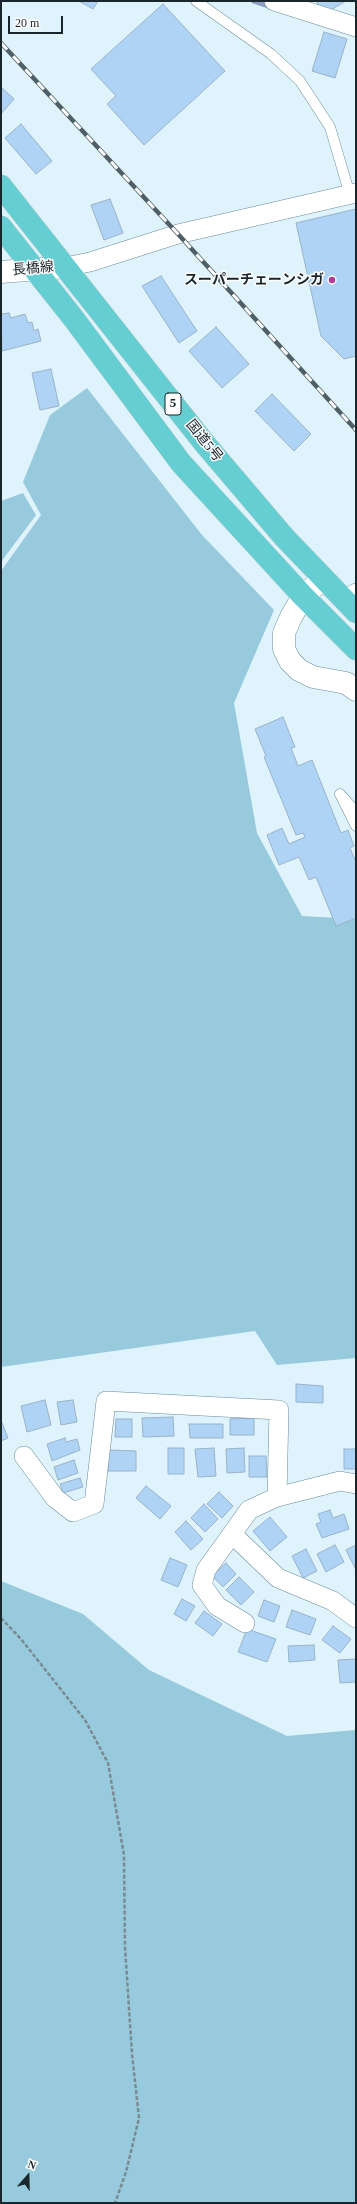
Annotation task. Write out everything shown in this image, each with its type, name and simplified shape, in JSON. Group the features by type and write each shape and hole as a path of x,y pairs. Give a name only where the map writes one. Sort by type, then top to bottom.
{"highway":[{"name":"国道5号","path":"1,186 205,444 284,537 323,579 352,602"},
{"name":"5","path":"1,226 182,463 303,596 356,649"}],"street":[{"path":"274,1 356,27"},
{"path":"65,267 90,262 178,234 353,194"},
{"name":"長橋線","path":"1,272 65,267"},
{"path":"323,579 303,596 284,633 284,649 290,661 298,670 313,677 346,683 356,690"},
{"path":"24,1456 55,1498 73,1512 94,1504 106,1401 279,1410 277,1497"},
{"path":"245,1623 217,1606 202,1585 206,1570 249,1510 277,1497 340,1482 356,1484"},
{"path":"232,1534 278,1578 333,1602 356,1618"}],"lane":[{"path":"196,1 271,54 300,81 330,127 353,194"},
{"path":"356,812 340,794 356,826"}],"path":[{"path":"1,1618 21,1639 85,1720 108,1763 124,1855 125,1947 132,2054 139,2118 126,2172 114,2203"}],"shaded area":[{"path":"87,388 202,535 274,610 234,703 257,833 302,916 356,919 356,1358 277,1365 255,1331 1,1367 1,571 41,515 23,482 50,415"},
{"path":"23,493 36,515 1,562 1,501"},
{"path":"1,1581 83,1614 149,1670 287,1736 356,1730 356,2203 1,2203"}],"building":[{"path":"79,1 98,1 93,9"},
{"path":"316,1 346,1 324,14"},
{"path":"163,4 225,71 144,145 107,104 116,96 91,69"},
{"path":"324,32 347,39 335,78 312,71"},
{"path":"1,87 14,99 1,114"},
{"path":"21,124 52,161 36,174 5,138"},
{"path":"110,199 123,233 104,240 91,205"},
{"name":"スーパーチェーンシガ","path":"356,209 356,356 344,359 321,336 296,223"},
{"path":"161,276 197,331 179,343 142,286"},
{"path":"9,313 11,318 25,314 28,323 32,322 34,331 38,329 41,341 2,351 1,314"},
{"path":"216,327 249,364 222,388 189,351"},
{"path":"51,369 59,406 40,410 32,373"},
{"path":"272,394 311,434 294,451 255,411"},
{"path":"283,717 295,747 291,748 298,766 312,760 341,833 348,830 354,846 350,848 356,862 356,918 336,926 316,877 309,880 299,857 279,865 267,835 282,828 289,844 305,837 303,833 296,835 264,757 266,756 255,729"},
{"path":"296,1384 323,1386 323,1403 296,1402"},
{"path":"45,1400 51,1425 27,1432 21,1406"},
{"path":"73,1400 77,1422 61,1425 57,1402"},
{"path":"173,1417 174,1436 143,1437 142,1418"},
{"path":"254,1418 254,1435 230,1435 230,1419"},
{"path":"116,1419 132,1419 132,1437 115,1437"},
{"path":"1,1420 8,1438 1,1441"},
{"path":"189,1424 223,1424 223,1438 190,1438"},
{"path":"65,1438 66,1442 77,1439 80,1450 52,1461 47,1444"},
{"path":"168,1448 184,1448 184,1474 168,1474"},
{"path":"214,1448 216,1476 198,1477 195,1449"},
{"path":"244,1448 245,1472 227,1473 226,1449"},
{"path":"344,1449 356,1449 356,1469 344,1469"},
{"path":"108,1450 136,1451 136,1471 108,1471"},
{"path":"249,1456 266,1456 267,1477 249,1477"},
{"path":"74,1460 78,1473 58,1480 54,1467"},
{"path":"80,1478 83,1487 63,1493 60,1484"},
{"path":"146,1486 171,1506 160,1519 136,1498"},
{"path":"219,1492 233,1506 222,1518 207,1504"},
{"path":"204,1504 218,1519 205,1532 191,1518"},
{"path":"330,1510 333,1518 344,1514 349,1529 322,1538 316,1524 321,1522 318,1514"},
{"path":"270,1517 287,1537 270,1551 253,1531"},
{"path":"186,1521 203,1539 191,1550 175,1532"},
{"path":"335,1545 344,1562 326,1572 317,1554"},
{"path":"356,1545 356,1570 346,1550"},
{"path":"306,1549 317,1571 303,1578 292,1556"},
{"path":"170,1558 187,1565 178,1587 161,1580"},
{"path":"226,1563 236,1574 223,1587 212,1576"},
{"path":"239,1577 254,1592 241,1605 226,1590"},
{"path":"182,1599 195,1606 186,1621 174,1614"},
{"path":"264,1600 280,1606 274,1622 258,1616"},
{"path":"292,1610 316,1619 310,1635 286,1627"},
{"path":"204,1611 222,1624 213,1636 195,1623"},
{"path":"333,1626 351,1639 340,1653 322,1640"},
{"path":"247,1629 276,1639 267,1662 238,1652"},
{"path":"314,1645 315,1660 289,1662 288,1646"},
{"path":"356,1659 356,1682 340,1683 338,1660"}],"waterway":[{"path":"254,1 272,7"}],"railway":[{"path":"1,43 178,234 356,430"}],"place":[{"name":"スーパーチェーンシガ","path":"332,280"}]}
